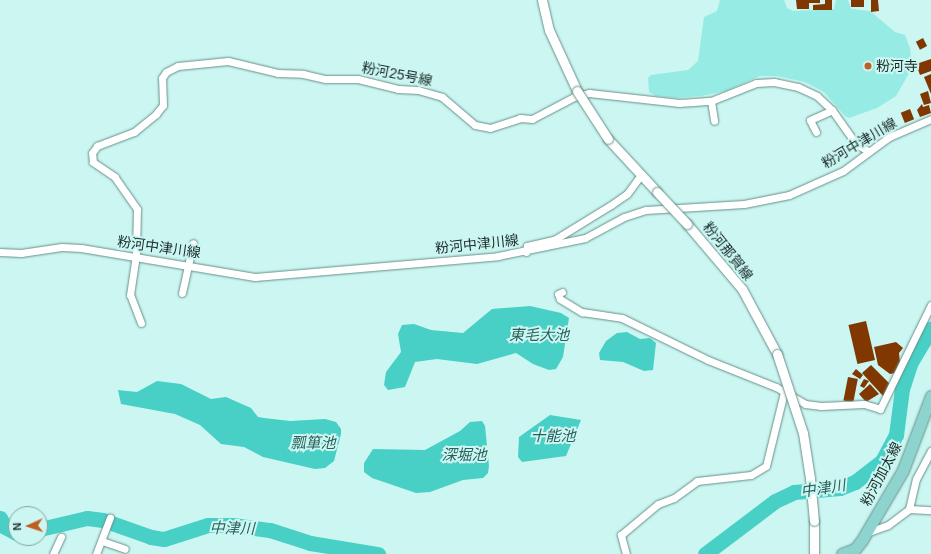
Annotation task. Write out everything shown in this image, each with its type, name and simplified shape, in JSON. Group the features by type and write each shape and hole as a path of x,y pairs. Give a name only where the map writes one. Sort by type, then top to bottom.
{"main road":[{"name":"粉河那賀線","path":"542,0 549,30 577,91 608,139 687,224 742,289 777,354 803,433 810,478 814,521 814,554"},
{"name":"粉河加太線","path":"842,554 855,549 866,533 902,470 931,396"}],"street":[{"name":"粉河25号線","path":"136,256 137,209 115,177 93,162 92,153 97,146 134,132 156,114 163,105 162,78 166,72 178,66 228,61 278,73 303,74 325,80 358,79 392,88 427,92 442,97 482,128 501,126 520,118 532,118 574,97 589,93 608,93 656,102 711,101 756,83 774,82 810,92 832,110 856,144 868,151"},
{"path":"711,101 714,121"},
{"path":"816,132 810,120 832,110"},
{"name":"粉河中津川線","path":"0,252 21,253 72,247 136,256 255,277 271,277 526,252 585,238 624,217 646,210 744,204 788,195 843,171 889,136 931,119"},
{"path":"526,252 527,246 554,240 611,205 626,194 641,175"},
{"path":"182,293 190,265 193,243"},
{"path":"136,256 130,295 141,323"},
{"path":"562,292 558,294 560,299 582,312 622,318 708,360 813,406 858,404 880,409 931,305"},
{"path":"626,554 621,535 658,504 674,498 697,481 751,475 766,466 784,392"},
{"path":"866,533 888,525 909,509 916,479 931,452"},
{"path":"909,509 931,510"},
{"path":"96,554 110,518"},
{"path":"52,554 61,537"},
{"path":"102,539 125,549"}],"shaded area":[{"path":"720,0 784,0 787,8 793,11 834,9 836,0 848,0 851,9 870,11 895,32 905,35 910,48 912,68 896,96 877,108 849,118 845,116 824,92 805,82 777,76 760,76 726,91 701,96 676,98 656,96 649,92 648,78 651,75 688,70 698,61 704,17 717,11"}],"water":[{"name":"東毛大池","path":"530,306 561,313 569,318 563,357 556,369 549,370 533,364 516,353 477,364 437,359 415,362 405,387 388,390 384,385 386,372 401,352 398,334 402,325 414,324 431,330 463,333 492,309"},
{"path":"627,332 640,339 650,338 656,343 653,370 644,371 623,362 600,360 599,353 606,341 617,333"},
{"name":"瓢箪池","path":"157,381 181,384 211,399 226,397 251,408 258,417 290,421 325,419 336,422 341,429 341,434 334,461 325,468 315,469 263,457 244,447 221,444 200,425 175,414 121,404 118,390 137,392"},
{"name":"十能池","path":"550,415 581,420 566,456 522,462 518,457 519,437"},
{"name":"深堀池","path":"482,421 485,426 489,466 488,473 483,478 463,480 430,492 416,493 372,478 364,472 364,463 373,449 425,450 460,431 470,422"}],"building":[{"path":"796,0 820,0 820,3 809,3 809,9 797,9"},
{"path":"825,0 832,0 832,10 813,10 813,5 825,4"},
{"path":"851,0 864,0 864,7 851,7"},
{"path":"871,0 878,0 879,11 871,12"},
{"path":"923,38 927,46 920,50 916,42"},
{"path":"931,59 931,71 920,75 916,64"},
{"path":"931,74 931,94 924,77"},
{"path":"928,91 931,103 924,105 920,94"},
{"path":"922,104 923,107 929,105 931,113 920,117 917,110"},
{"path":"910,109 914,119 905,123 901,113"},
{"path":"866,321 875,360 857,364 848,325"},
{"path":"896,342 903,348 899,353 900,362 896,373 890,374 878,365 874,347"},
{"path":"871,365 891,385 883,396 862,373"},
{"path":"856,369 863,375 860,379 852,374"},
{"path":"848,377 858,379 853,402 843,401"},
{"path":"864,379 869,381 864,388 860,386"},
{"path":"870,384 879,394 866,402 859,394"}],"waterway":[{"name":"中津川","path":"705,554 775,501 794,492 840,488 855,482 882,461 896,435 902,389 911,362 931,329"},
{"name":"中津川","path":"0,518 5,527 8,529"},
{"name":"中津川","path":"48,527 87,518 103,520 151,537 164,539 208,525 233,525 270,530 310,543 378,554"}],"place":[{"name":"粉河寺","path":"868,66"}]}
